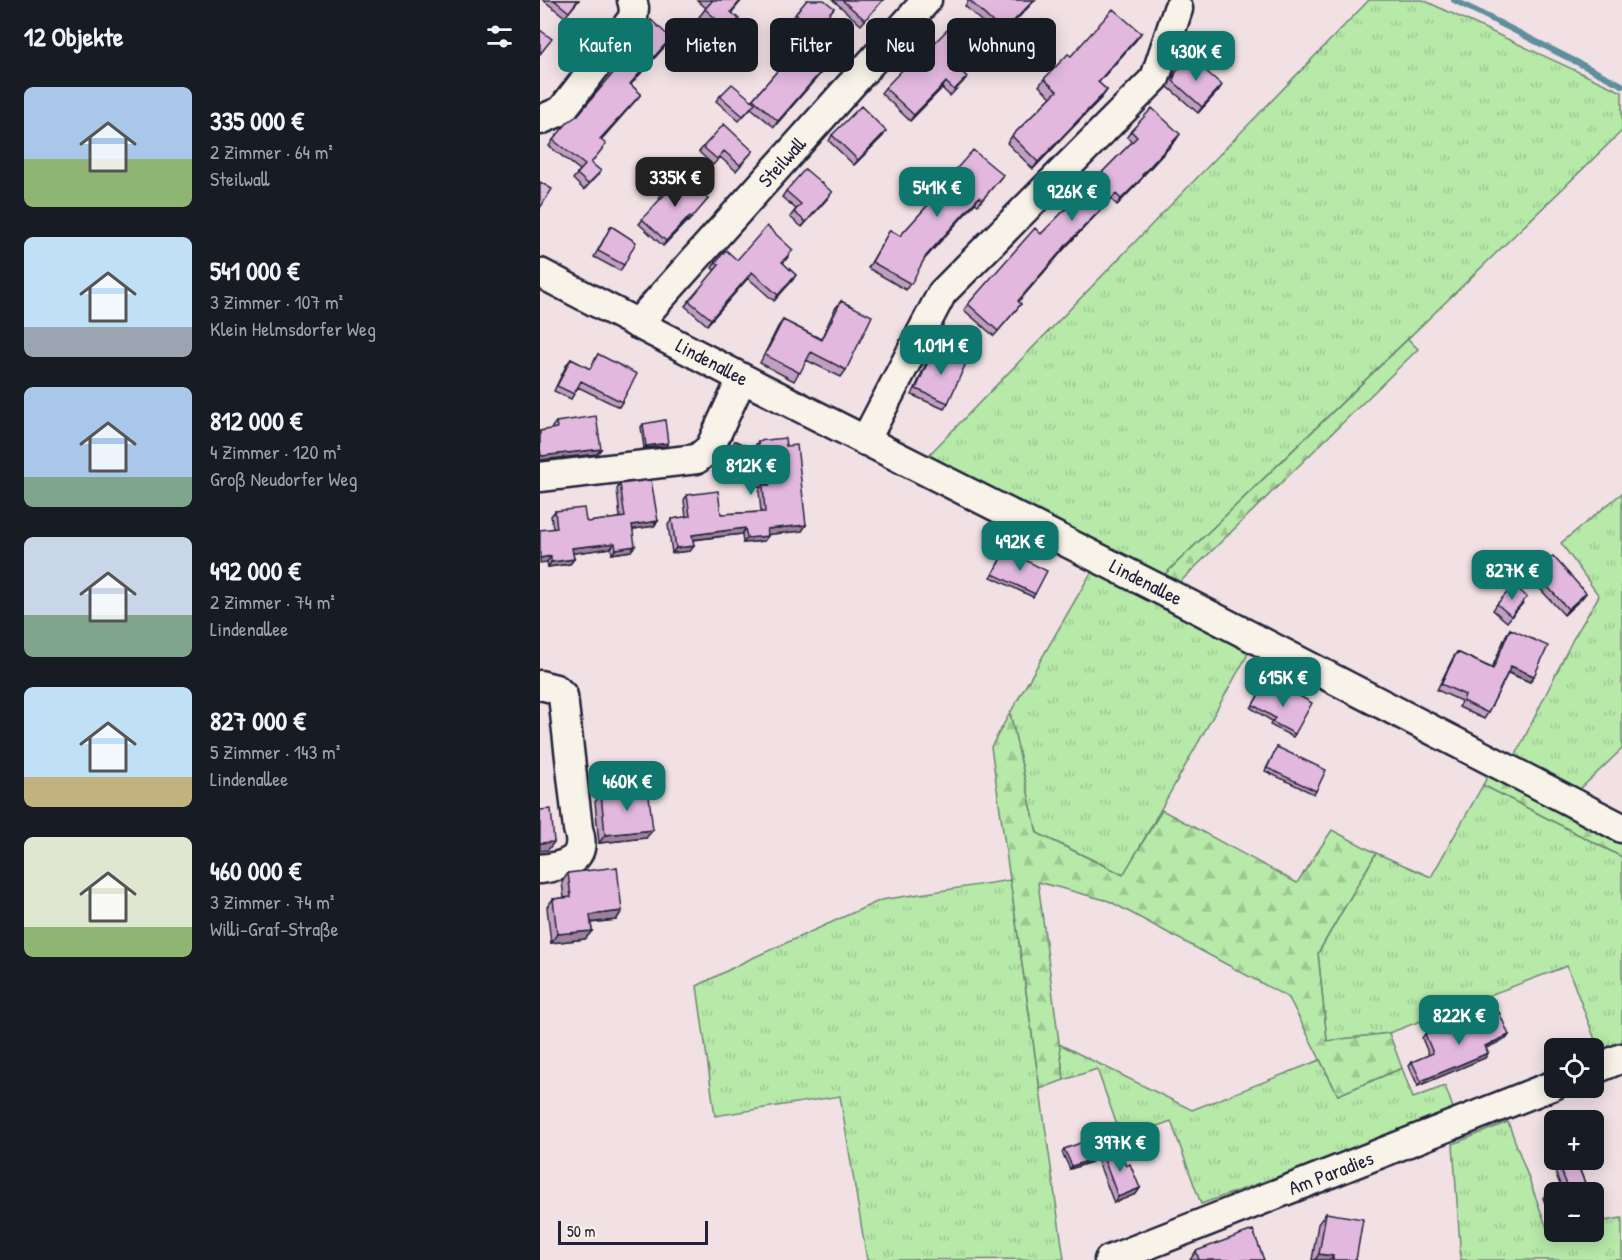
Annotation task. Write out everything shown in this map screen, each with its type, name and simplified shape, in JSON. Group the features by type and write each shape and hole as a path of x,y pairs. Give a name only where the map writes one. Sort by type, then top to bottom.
{"street":[{"path":"540,120 561,111 633,18 633,0"},
{"name":"Steilwall","path":"637,324 927,0"},
{"path":"865,441 942,293 1155,78 1178,9"},
{"name":"Lindenallee","path":"540,273 1622,828"},
{"path":"540,477 697,459 710,448 742,378"},
{"path":"540,686 556,689 563,696 578,829 582,842 571,862 540,869"},
{"path":"1604,1065 1622,1058"},
{"name":"Am Paradies","path":"1108,1260 1544,1089"}],"green space":[{"path":"1369,0 1423,0 1622,92 1622,131 1158,581 923,461"},
{"path":"1408,339 1418,349 1176,586 1158,581"},
{"path":"1622,493 1622,749 1580,789 1514,759 1573,639 1599,596 1561,543"},
{"path":"1092,571 1249,652 1124,875 1037,833 1010,713"},
{"path":"1010,713 1037,833 1123,875 1162,810 1297,883 1332,830 1376,853 1318,953 1327,1041 1389,1033 1402,1068 1338,1095 1289,998 1109,901 1038,882 1064,1080 1040,1089 991,747"},
{"path":"1490,772 1622,839 1622,857 1483,785"},
{"path":"1483,785 1622,857 1622,1050 1604,1057 1604,1038 1594,1038 1567,966 1389,1033 1327,1041 1318,953 1376,853 1431,877"},
{"path":"1010,880 1064,1259 867,1260 840,1096 715,1116 697,986 748,960 881,900"},
{"path":"1059,1044 1192,1110 1320,1060 1338,1095 1402,1068 1413,1098 1445,1086 1455,1113 1201,1204 1171,1121 1122,1139 1097,1069 1064,1080"},
{"path":"1508,1122 1544,1220 1544,1242 1604,1242 1604,1221 1622,1218 1622,1260 1461,1260 1453,1144"}],"building":[{"path":"554,0 578,0 569,12"},
{"path":"741,0 731,12 738,18 715,18 705,9 712,1"},
{"path":"807,0 824,0 834,8 826,18 798,18 796,13"},
{"path":"842,0 883,0 865,20"},
{"path":"969,0 1034,0 1017,18 988,18"},
{"path":"1113,9 1141,33 1098,82 1107,90 1038,162 1012,136 1057,91 1044,79 1051,72 1056,72 1056,66 1068,54 1071,56"},
{"path":"653,22 665,33 665,45 653,58"},
{"path":"540,30 552,39 540,54"},
{"path":"947,30 947,72 962,72 967,77 954,90 946,82 914,115 885,88 900,72 935,72 935,42"},
{"path":"1190,57 1222,85 1202,107 1173,81 1176,72"},
{"path":"614,72 641,72 630,84 641,94 600,139 606,144 591,163 601,171 588,184 577,174 585,165 553,140 568,122 578,115"},
{"path":"776,72 821,72 778,121 753,99"},
{"path":"732,84 755,103 743,116 720,96"},
{"path":"861,106 886,131 858,160 832,135"},
{"path":"1152,108 1180,134 1121,199 1116,194 1068,243 1018,301 1021,304 998,331 968,304 1035,228 1041,234 1137,137 1131,131"},
{"path":"724,124 753,151 740,165 724,151 717,159 703,147"},
{"path":"973,150 1003,175 982,200 979,197 926,256 911,284 872,262 890,230 900,236 954,176 952,174"},
{"path":"805,169 832,192 806,222 794,212 801,204 786,191"},
{"path":"679,174 708,199 692,218 690,216 666,241 642,219 665,194 663,193"},
{"path":"540,182 552,189 540,208"},
{"path":"611,226 636,242 624,265 598,251"},
{"path":"767,226 793,250 782,262 796,275 778,295 752,272 711,319 689,301 719,265 716,262 726,250 737,260"},
{"path":"841,301 872,316 846,370 811,352 800,373 765,355 783,320 822,340"},
{"path":"934,348 966,363 948,403 916,389"},
{"path":"598,354 637,374 622,402 581,381 574,394 557,386 571,359 590,369"},
{"path":"596,416 601,449 541,456 540,431 557,428 556,422"},
{"path":"665,420 668,443 646,446 643,424"},
{"path":"785,438 786,446 797,445 806,525 767,529 768,536 747,538 745,528 692,535 694,546 676,548 672,519 690,516 687,495 718,491 721,514 765,512 763,485 770,485 762,480 761,469 745,471 725,460 735,441 759,451 758,441"},
{"path":"651,480 658,521 632,525 635,546 616,549 615,543 572,548 574,559 551,562 551,556 540,558 540,530 557,528 555,511 584,508 588,522 625,517 620,484"},
{"path":"1005,550 1047,571 1035,594 993,574"},
{"path":"1553,556 1586,593 1568,609 1535,573"},
{"path":"1514,585 1527,597 1511,616 1497,604"},
{"path":"1510,629 1548,646 1534,676 1511,666 1488,713 1463,701 1465,695 1441,684 1457,652 1493,669"},
{"path":"1265,684 1287,696 1291,691 1312,703 1295,734 1272,722 1275,718 1253,705"},
{"path":"1277,747 1326,770 1316,791 1267,768"},
{"path":"648,788 653,830 605,835 601,793"},
{"path":"551,809 554,842 540,843 540,810"},
{"path":"617,867 622,911 590,915 592,931 557,934 553,899 571,897 568,873"},
{"path":"1499,1012 1509,1035 1485,1046 1488,1053 1421,1081 1412,1062 1433,1053 1425,1034 1444,1026 1448,1035"},
{"path":"1086,1141 1093,1159 1072,1166 1064,1149"},
{"path":"1118,1147 1126,1166 1130,1164 1140,1188 1118,1197 1102,1154"},
{"path":"1561,1170 1580,1170 1584,1182 1566,1182"},
{"path":"1326,1213 1363,1219 1356,1260 1333,1260 1333,1256 1319,1254"},
{"path":"1253,1230 1264,1260 1199,1260 1196,1251"}],"waterway":[{"path":"1454,0 1622,85"}]}
